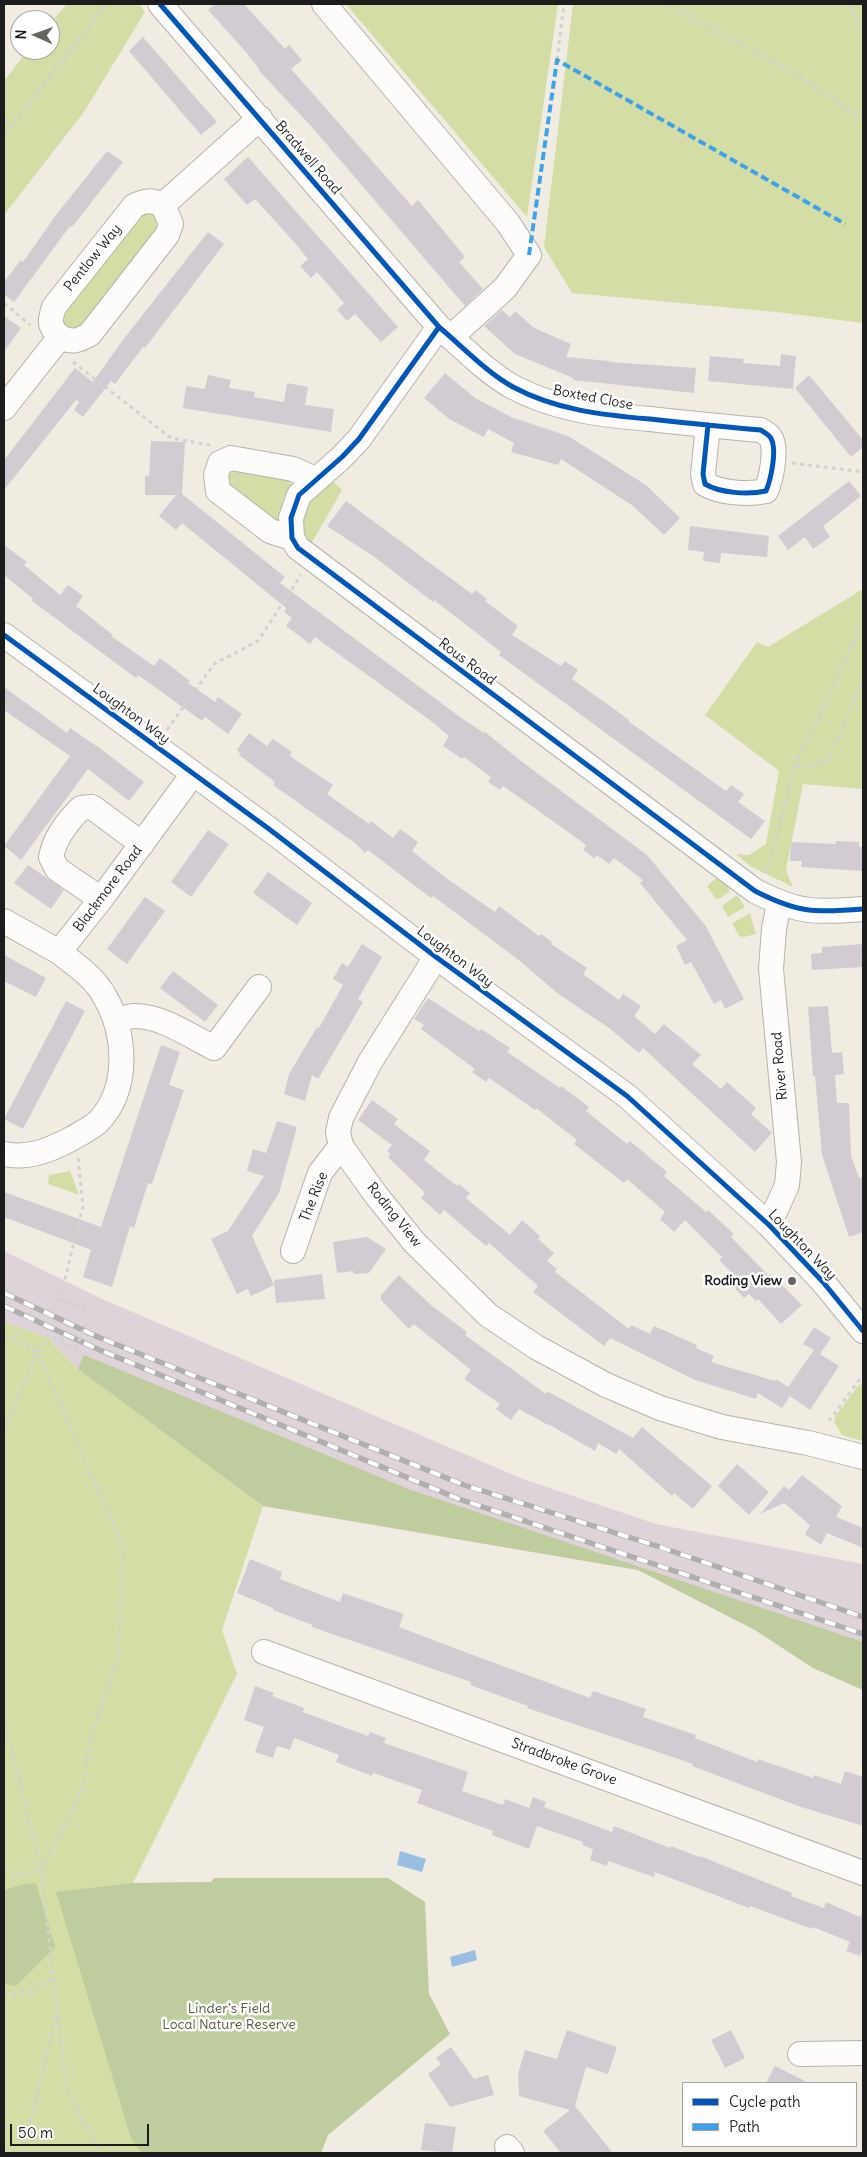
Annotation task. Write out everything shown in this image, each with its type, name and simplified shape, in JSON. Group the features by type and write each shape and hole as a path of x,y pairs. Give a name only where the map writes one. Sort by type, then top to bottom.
{"street":[{"name":"Bradwell Road","path":"160,4 445,332"},
{"path":"315,479 293,469 232,458 220,463 216,475 218,491 270,531 292,538 291,518 299,495 342,457 445,332 506,288 529,255 508,223 324,4"},
{"path":"4,408 57,341 70,342 80,340 90,334 167,236 170,224 163,205 260,118"},
{"name":"Pentlow Way","path":"57,341 51,328 51,317 54,307 134,206 143,201 154,201 163,205"},
{"name":"Boxted Close","path":"445,332 476,360 511,386 536,398 567,408 601,414 761,430 770,436 774,446 770,481 766,491 757,493 714,489 705,484 703,474 708,425"},
{"name":"Rous Road","path":"292,538 298,548 309,558 755,891 779,903 803,911 828,912 863,909"},
{"name":"Loughton Way","path":"4,635 193,774 436,957 627,1096 769,1225 823,1282 863,1331"},
{"name":"Blackmore Road","path":"59,952 101,899 193,774"},
{"path":"101,899 57,869 51,857 54,845 67,822 81,808 92,807 142,844"},
{"name":"River Road","path":"769,1225 787,1185 789,1162 771,969 774,929 779,903"},
{"path":"4,921 59,952 87,974 105,996 116,1021 122,1044 121,1069 114,1098 98,1122 51,1150 19,1157 4,1154"},
{"path":"341,1146 338,1132 341,1118 370,1062 436,957"},
{"path":"116,1021 133,1016 147,1018 166,1024 214,1048 259,987"},
{"name":"The Rise","path":"293,1251 320,1173 341,1146"},
{"name":"Roding View","path":"341,1146 376,1195 414,1242 488,1315 536,1347 606,1385 660,1408 722,1427 808,1443 863,1457"},
{"name":"Stradbroke Grove","path":"264,1652 863,1873"},
{"path":"800,2054 863,2053"}],"path":[{"path":"4,135 107,4"},
{"path":"557,60 564,4"},
{"path":"667,4 792,72 863,120"},
{"path":"849,4 863,31"},
{"path":"4,119 11,125"},
{"path":"57,341 78,366 171,438 220,447 226,461"},
{"path":"772,460 863,472"},
{"path":"155,747 214,664 258,641 300,576 309,558"},
{"path":"755,891 770,862 794,767 863,622"},
{"path":"794,767 827,762 863,679"},
{"path":"4,1432 37,1351 49,1335 76,1349 91,1311 60,1299 83,1206 76,1136"},
{"path":"4,1336 37,1351 123,1547 118,1656 91,1740 81,1793 41,1870"},
{"path":"829,1421 860,1379"},
{"path":"4,1719 41,1870 66,2086 100,2153"},
{"path":"4,1877 41,1870"},
{"path":"4,1995 33,1991 52,1978"},
{"path":"4,2152 23,2152 56,2012"}],"shaded area":[{"path":"4,1251 102,1299 523,1479 656,1524 863,1564 863,1690 813,1668 755,1630 638,1570 263,1506 78,1369 47,1337 4,1322"}],"green space":[{"path":"67,4 139,4 145,12 84,112 4,215 4,81 20,60 60,60 60,12"},
{"path":"346,4 558,4 527,217"},
{"path":"573,4 863,4 863,323 777,312 572,293 544,247"},
{"path":"152,212 158,217 160,224 86,326 76,332 62,327 60,311 135,214"},
{"path":"231,467 290,477 291,488 282,520 275,522 229,490 227,472"},
{"path":"331,479 342,490 311,544 302,525 302,516 310,500"},
{"path":"863,589 863,789 803,784 786,870 793,887 750,866 736,854 749,855 766,844 779,771 705,715 757,642 768,647"},
{"path":"719,876 729,887 729,892 719,899 715,898 707,886"},
{"path":"737,895 745,907 728,917 722,906"},
{"path":"750,913 756,934 744,937 739,936 732,923"},
{"path":"70,1171 79,1195 48,1184 49,1175"},
{"path":"4,1322 47,1337 78,1369 263,1506 222,1630 237,1674 133,1883 211,1882 214,1878 388,1878 328,2135 321,2153 4,2153"},
{"path":"84,1355 411,1490 863,1642 863,1690 813,1668 755,1630 638,1570 263,1506 78,1369"},
{"path":"863,1383 863,1441 842,1435 834,1422 836,1415 858,1386"},
{"name":"Linder's Field Local Nature Reserve","path":"214,1878 388,1878 425,1902 429,1994 450,2034 328,2135 321,2153 142,2153 131,2138 56,1892 133,1883 211,1882"},
{"path":"36,1883 55,1947 16,1986 4,1984 4,1890 24,1884"}],"water":[{"path":"400,1851 426,1859 422,1872 397,1865"},
{"path":"475,1950 477,1960 452,1967 450,1957"}],"building":[{"path":"215,4 244,4 285,49 289,45 302,60 291,69 412,206 418,200 438,224 465,257 459,262 483,289 465,306 311,126 259,71 246,52 208,10"},
{"path":"143,37 217,122 201,135 129,51"},
{"path":"107,151 123,162 72,227 70,226 14,302 4,294 4,282 21,260 23,262 56,215"},
{"path":"248,157 398,327 381,342 355,314 347,321 337,310 344,303 317,272 311,278 300,266 308,259 294,242 255,199 247,205 224,179"},
{"path":"208,232 224,244 145,348 143,347 115,384 111,381 83,417 74,410 79,402 76,400 4,490 4,460 75,368 93,382 122,341"},
{"path":"502,310 510,317 515,311 534,328 571,344 566,357 696,368 694,393 573,380 573,378 515,354 484,326"},
{"path":"4,316 21,328 4,352"},
{"path":"781,354 796,356 793,389 708,381 710,356 744,359 743,363 780,366"},
{"path":"445,373 475,398 511,417 568,436 646,485 680,518 664,535 633,506 561,459 558,465 511,452 514,443 488,429 484,437 449,419 424,398"},
{"path":"208,375 231,380 229,388 255,392 254,397 284,402 287,383 308,387 305,405 334,409 331,432 183,408 186,386 205,389"},
{"path":"809,375 863,440 863,447 851,457 795,388"},
{"path":"151,441 185,442 182,494 285,577 280,583 460,717 485,732 647,855 705,925 744,999 725,1009 721,1000 714,1004 691,962 685,965 676,946 687,940 640,883 643,880 614,858 609,864 597,855 594,858 583,850 586,845 564,829 503,786 500,790 488,782 491,777 464,757 462,759 443,746 449,736 431,721 315,637 310,644 286,626 292,618 284,612 286,608 182,523 176,530 159,516 176,495 145,495 145,476 149,476"},
{"path":"849,481 861,496 823,526 830,537 813,549 805,537 788,550 778,536"},
{"path":"346,501 472,594 475,590 487,599 485,601 518,626 512,635 561,666 565,661 578,670 572,679 628,721 726,791 731,785 744,794 738,802 765,821 751,839 499,655 501,652 434,600 433,602 376,558 327,526"},
{"path":"690,526 769,536 767,557 721,553 720,563 703,561 704,552 688,550"},
{"path":"4,545 27,562 24,565 60,595 68,585 83,596 76,606 113,635 111,636 154,666 160,658 190,681 188,683 215,702 218,697 242,714 228,734 205,717 202,721 138,675 136,678 32,601 33,599 4,575"},
{"path":"4,687 67,733 70,728 101,749 144,782 129,801 88,769 21,860 4,846 70,756 4,710"},
{"path":"249,733 267,746 273,739 292,752 290,756 333,785 327,794 369,824 371,821 393,838 400,829 418,842 412,851 446,878 495,912 499,906 539,936 541,934 552,942 551,944 587,968 583,974 619,1000 623,994 641,1006 634,1016 655,1034 664,1024 701,1055 692,1064 721,1089 727,1082 756,1108 751,1114 772,1133 755,1152 643,1048 639,1053 609,1028 557,993 520,961 433,896 431,898 368,850 365,853 355,843 273,785 275,782 239,755 240,753 237,750"},
{"path":"208,830 229,844 191,897 171,882"},
{"path":"836,841 859,842 859,847 863,847 863,871 801,867 802,861 790,861 791,842 836,844"},
{"path":"28,865 64,890 51,909 14,883"},
{"path":"268,872 312,903 297,925 253,893"},
{"path":"145,897 165,911 127,964 107,949"},
{"path":"362,944 382,957 358,999 363,1002 318,1079 312,1075 305,1101 284,1094 289,1074 317,1027 319,1028 343,985 333,979 342,963 348,967"},
{"path":"863,944 863,967 812,970 811,954 822,953 822,947"},
{"path":"4,955 46,978 36,997 4,981"},
{"path":"173,971 218,1005 205,1022 160,988"},
{"path":"428,998 479,1031 481,1029 510,1048 507,1052 560,1088 561,1086 589,1107 586,1111 627,1144 630,1141 667,1172 664,1176 706,1212 708,1210 734,1234 731,1237 769,1276 771,1274 802,1305 781,1324 758,1299 756,1301 749,1294 744,1298 730,1283 736,1277 719,1260 722,1257 685,1220 674,1232 660,1219 665,1212 627,1179 624,1183 574,1144 577,1140 536,1108 535,1110 489,1078 486,1082 472,1072 475,1069 421,1029 424,1025 414,1019"},
{"path":"66,1001 85,1011 23,1129 4,1119"},
{"path":"828,1006 832,1053 842,1052 844,1074 835,1075 837,1103 849,1103 851,1156 859,1178 863,1176 863,1232 849,1237 822,1155 815,1076 813,1076 808,1007"},
{"path":"161,1045 180,1052 169,1085 184,1090 152,1184 148,1183 134,1228 130,1226 112,1287 83,1277 91,1250 4,1217 4,1192 101,1227"},
{"path":"372,1100 398,1119 394,1124 430,1151 424,1160 457,1186 459,1184 470,1193 466,1198 510,1235 522,1220 540,1236 538,1239 554,1253 547,1261 557,1269 555,1272 629,1329 631,1325 650,1334 654,1326 697,1345 696,1348 714,1356 711,1362 775,1381 776,1379 788,1387 814,1350 803,1344 814,1327 831,1338 820,1354 839,1366 810,1410 790,1396 782,1408 758,1393 756,1399 695,1380 610,1338 604,1346 533,1292 538,1286 489,1243 486,1246 444,1210 440,1215 421,1198 425,1193 388,1157 390,1154 387,1151 392,1145 358,1120"},
{"path":"277,1121 297,1127 279,1193 252,1236 274,1285 251,1296 248,1289 237,1294 211,1239 228,1231 264,1176 247,1171 253,1149 266,1153"},
{"path":"367,1237 386,1249 369,1273 354,1274 353,1271 337,1273 333,1242"},
{"path":"322,1274 325,1299 276,1303 274,1280"},
{"path":"399,1275 432,1306 467,1332 465,1335 546,1394 547,1391 633,1438 642,1427 712,1486 693,1509 674,1493 672,1496 619,1449 616,1454 598,1443 595,1451 519,1409 511,1420 496,1409 500,1404 464,1379 471,1370 414,1324 409,1329 381,1300 381,1295"},
{"path":"737,1464 769,1492 749,1515 718,1486"},
{"path":"802,1475 842,1506 836,1517 863,1528 863,1548 827,1533 821,1545 805,1534 810,1525 784,1503 760,1514 784,1486 789,1490"},
{"path":"250,1559 282,1572 280,1579 340,1602 343,1593 404,1614 399,1627 470,1654 590,1698 593,1691 646,1709 643,1717 696,1735 695,1738 757,1762 758,1759 813,1778 814,1775 841,1784 845,1771 863,1777 863,1826 798,1806 692,1766 693,1764 527,1708 528,1706 470,1685 471,1682 312,1627 312,1625 273,1610 273,1608 237,1593"},
{"path":"255,1686 274,1693 272,1696 304,1708 303,1712 368,1736 370,1732 386,1738 384,1743 468,1772 462,1791 503,1805 505,1799 529,1808 533,1797 546,1802 544,1807 612,1832 614,1826 670,1848 671,1846 700,1856 792,1893 791,1896 824,1908 826,1902 860,1917 863,1910 863,1948 860,1956 846,1951 850,1942 813,1927 812,1929 750,1906 749,1908 655,1872 654,1877 608,1861 607,1866 590,1860 593,1849 582,1845 583,1842 537,1826 529,1849 492,1835 493,1831 417,1803 422,1790 373,1773 372,1776 336,1762 339,1755 294,1738 290,1750 277,1746 273,1758 255,1752 264,1727 244,1720"},
{"path":"567,2030 617,2047 608,2074 586,2067 575,2106 613,2153 561,2153 543,2131 570,2110 519,2096 518,2074 525,2050 557,2059"},
{"path":"731,2030 745,2058 725,2068 711,2040"},
{"path":"451,2047 474,2079 488,2075 494,2095 450,2107 428,2074 441,2064 436,2058"},
{"path":"775,2066 807,2082 767,2082"},
{"path":"425,2123 456,2127 452,2153 421,2150"}],"railway":[{"path":"4,1293 98,1337 464,1485 660,1547 863,1617"},
{"path":"4,1306 95,1348 459,1499 863,1634"}],"marked path":[{"path":"529,255 557,60 845,224"}],"cycle path":[{"path":"160,4 439,327 493,374 529,395 580,410 614,416 761,430 770,437 774,455 772,471 766,491 751,493 734,492 705,484 703,474 708,425"},
{"path":"439,327 359,439 342,457 299,495 291,518 292,538 298,548 755,891 783,904 807,910 863,909"},
{"path":"4,635 269,829 436,957 627,1096 769,1225 823,1282 863,1331"}],"place":[{"name":"Roding View","path":"792,1281"}]}
